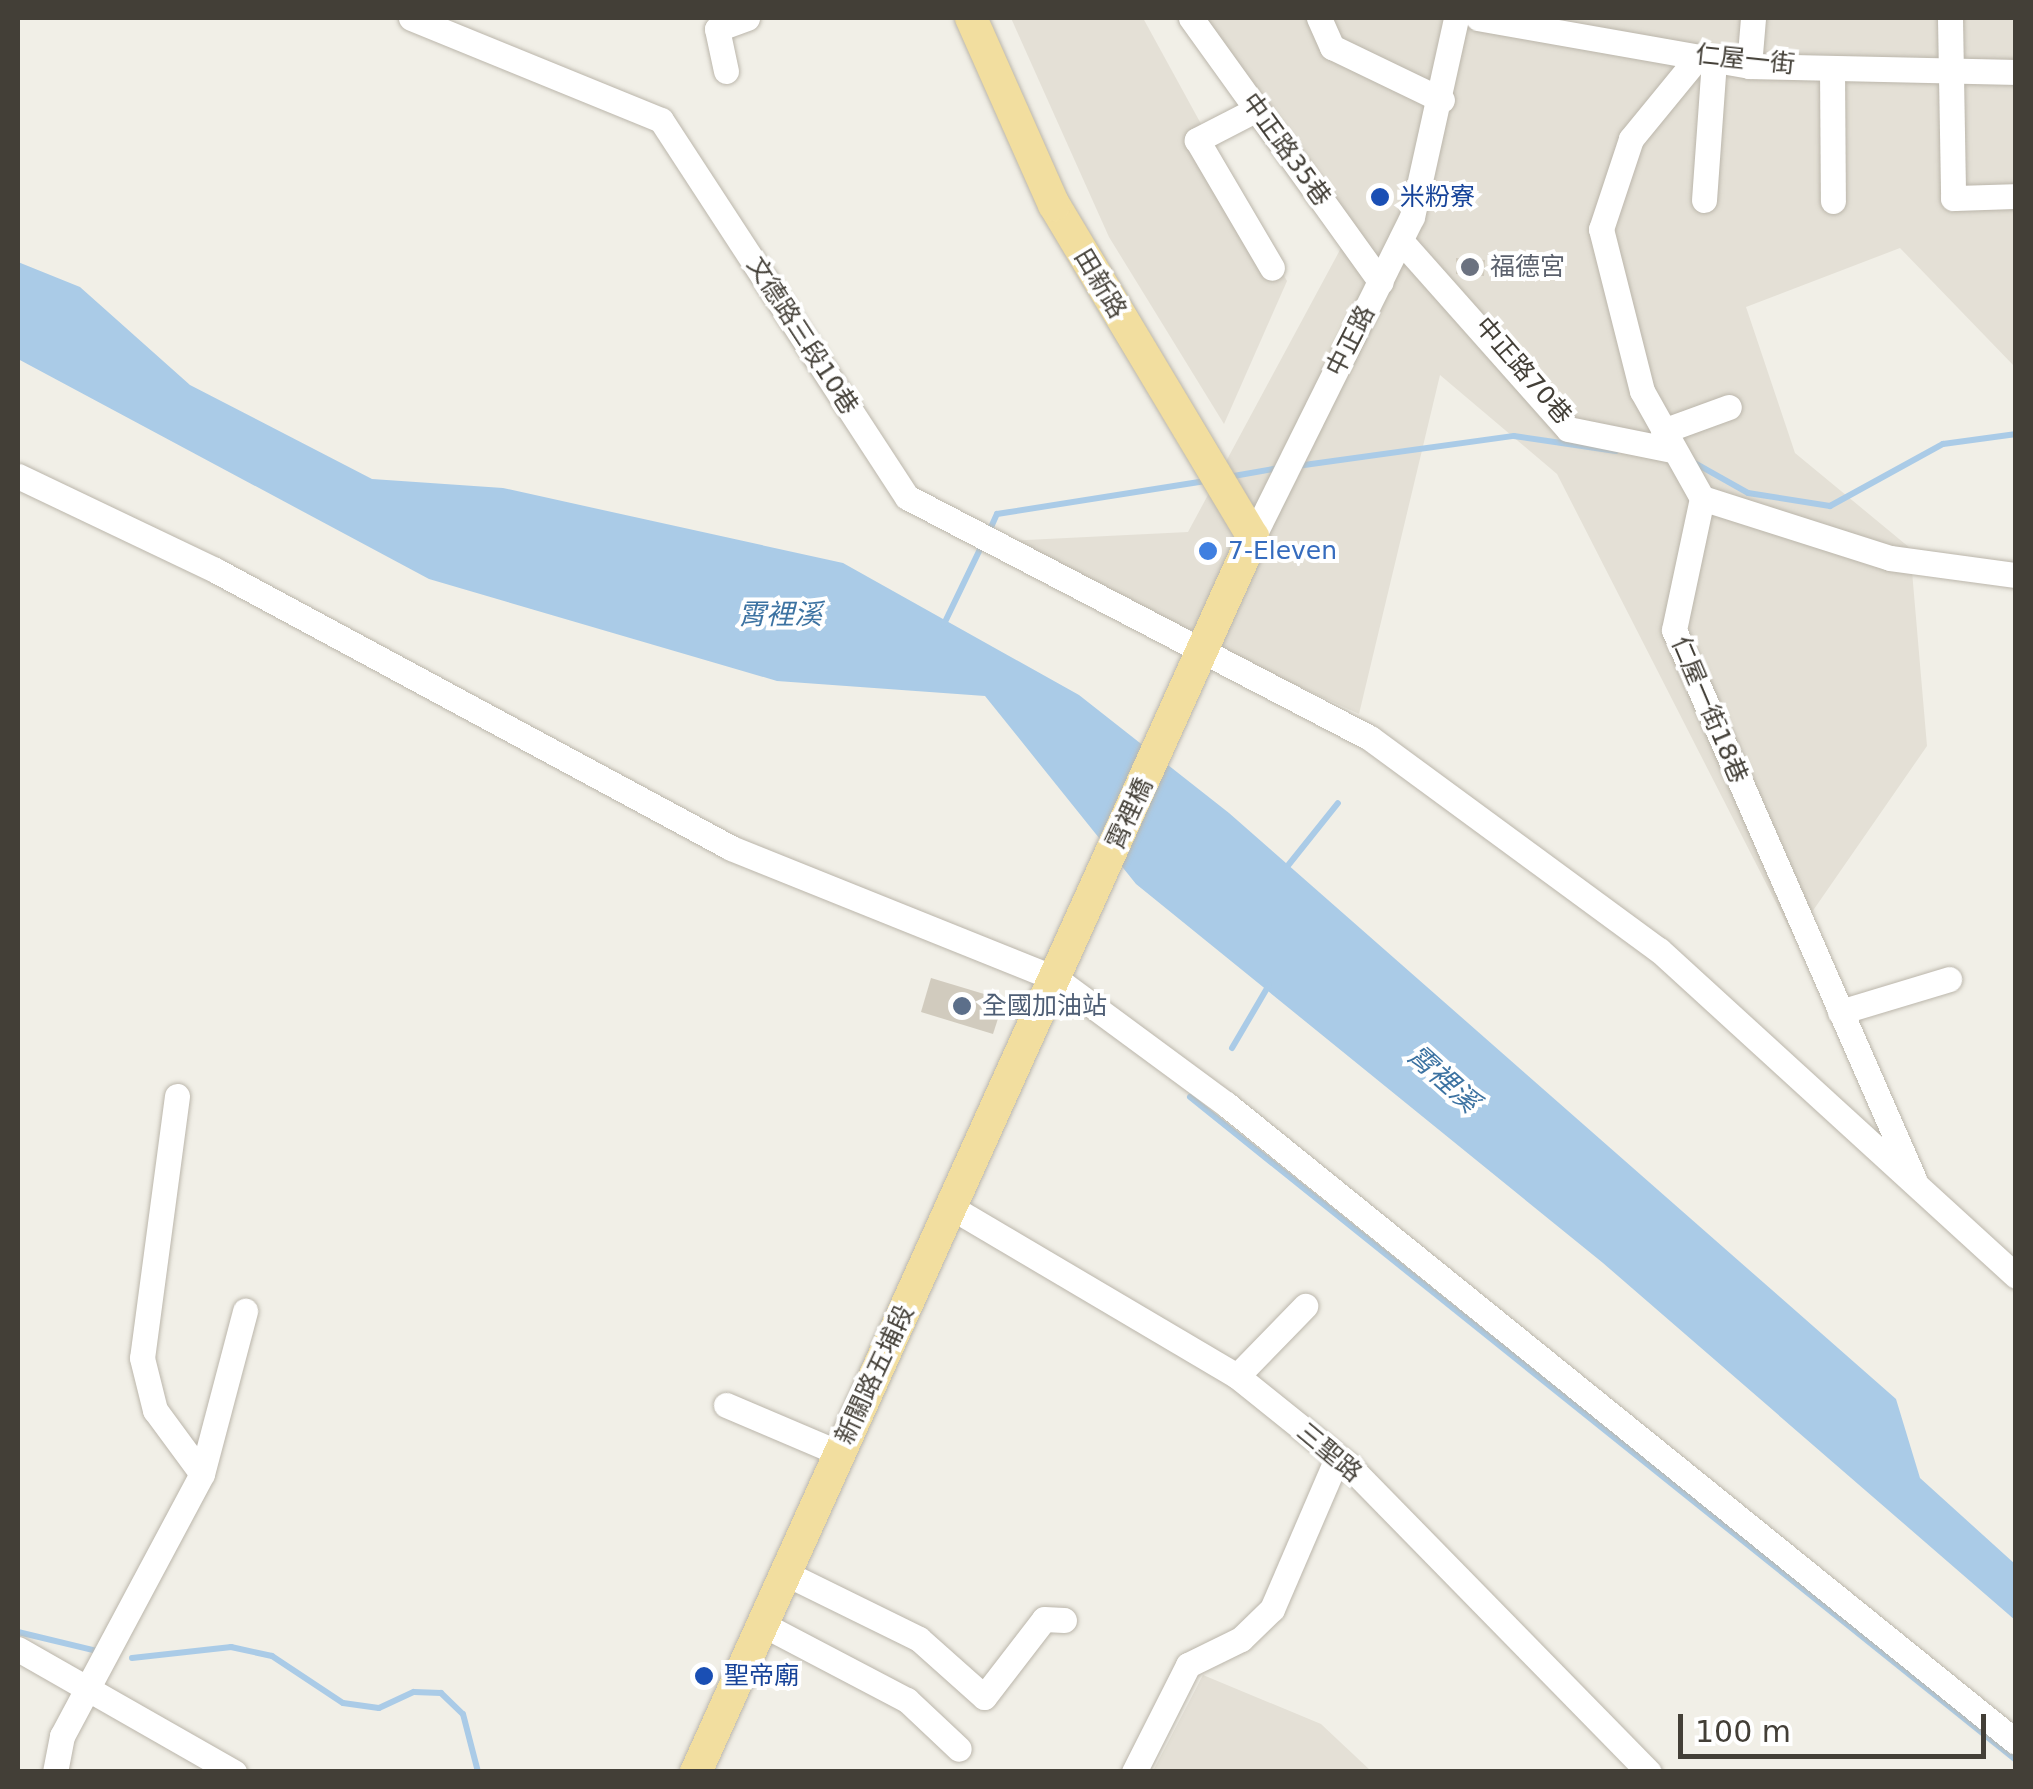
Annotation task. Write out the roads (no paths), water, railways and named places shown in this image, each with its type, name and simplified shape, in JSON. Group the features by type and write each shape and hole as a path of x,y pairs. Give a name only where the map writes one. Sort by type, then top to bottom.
{"main road":[{"name":"田新路","path":"971,18 1054,206 1253,537"},
{"name":"中正路","path":"1206,650 1253,537"},
{"name":"霄裡橋","path":"1055,978 1206,650"},
{"name":"新關路五埔段","path":"699,1771 1055,978"}],"street":[{"name":"文德路三段10巷","path":"412,18 662,120 907,497 1370,738 1659,950 1918,1188"},
{"path":"726,71 717,29 747,18"},
{"name":"中正路35巷","path":"1191,18 1380,282"},
{"path":"1318,18 1332,47 1442,100"},
{"name":"中正路","path":"1253,537 1401,240 1442,100 1456,18"},
{"name":"仁屋一街","path":"1478,18 1750,66 2016,72"},
{"path":"1750,66 1753,18"},
{"path":"1950,18 1947,70 1953,198 2016,196"},
{"path":"1704,200 1706,58"},
{"path":"1706,58 1631,139 1601,229 1642,391 1702,498 1890,558 2016,575"},
{"path":"1832,68 1833,201"},
{"path":"1257,109 1197,140 1272,268"},
{"name":"中正路70巷","path":"1401,240 1568,429 1668,441"},
{"path":"1668,441 1729,407"},
{"path":"18,476 215,570 731,848 1055,978 1226,1104 2016,1742"},
{"name":"仁屋一街18巷","path":"1702,498 1674,630 1918,1188 2016,1276"},
{"path":"1840,1012 1949,979"},
{"path":"177,1096 142,1358 155,1410 202,1474"},
{"name":"三聖路","path":"952,1207 1237,1376 1337,1458 1649,1772"},
{"path":"1237,1376 1306,1306"},
{"path":"55,1772 62,1736 202,1474 246,1311"},
{"path":"726,1405 839,1453"},
{"path":"1133,1769 1188,1665 1241,1639 1272,1608 1337,1458"},
{"path":"785,1573 919,1639 984,1697 1044,1619 1064,1620"},
{"path":"762,1624 907,1700 959,1749"},
{"path":"18,1649 91,1683 234,1772"}],"water":[{"name":"霄裡溪","path":"18,262 80,287 190,385 372,479 503,488 843,563 1079,695 1229,813 1896,1399 1920,1478 2015,1564 2015,1620 1603,1263 1136,884 985,696 777,681 429,579 18,359"}],"waterway":[{"path":"1693,462 1748,493 1830,506 1943,444 2016,434"},
{"path":"1297,466 1514,436 1616,451"},
{"path":"1228,477 1279,468"},
{"path":"988,534 997,514 1205,481"},
{"path":"944,624 982,545"},
{"path":"1286,868 1338,803"},
{"path":"1232,1048 1269,985"},
{"path":"1190,1097 2016,1760"},
{"path":"18,1632 101,1652"},
{"path":"132,1658 231,1647 272,1656 343,1703 379,1708 414,1692 441,1693 463,1714 478,1772"}],"place":[{"name":"米粉寮","path":"1380,197"},
{"name":"福德宮","path":"1470,267"},
{"name":"7-Eleven","path":"1208,551"},
{"name":"全國加油站","path":"962,1006"},
{"name":"聖帝廟","path":"704,1676"}]}
